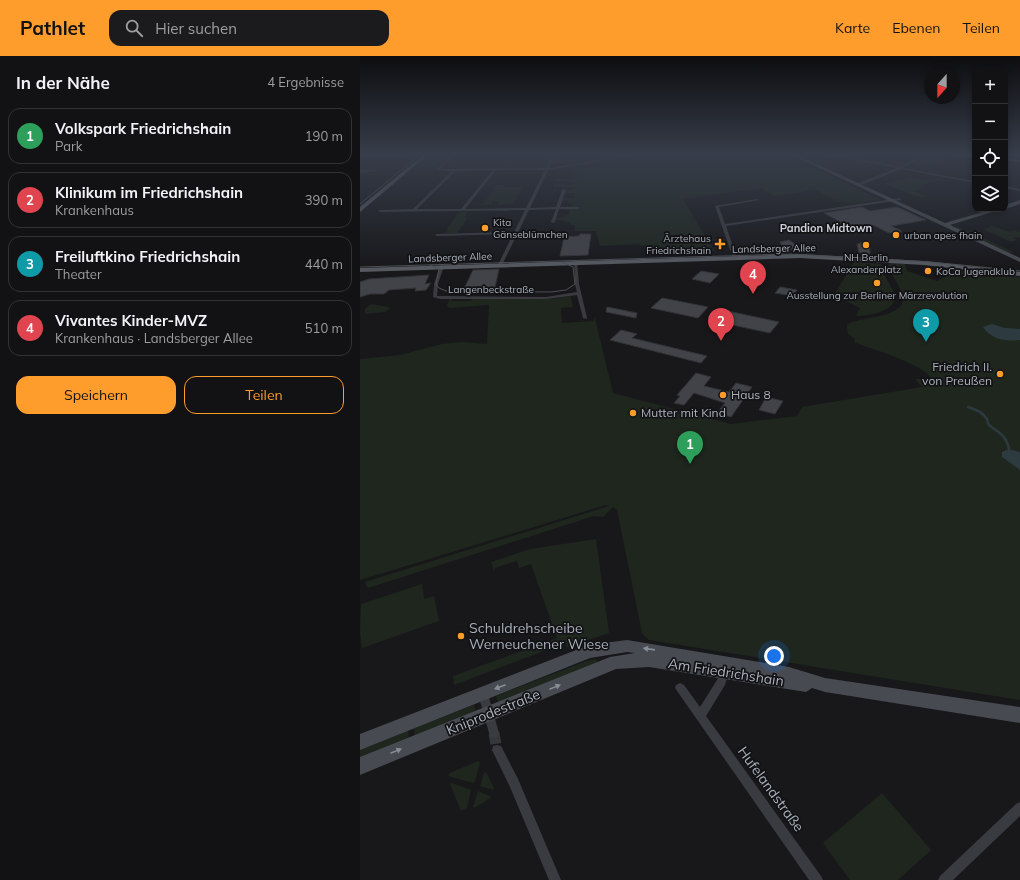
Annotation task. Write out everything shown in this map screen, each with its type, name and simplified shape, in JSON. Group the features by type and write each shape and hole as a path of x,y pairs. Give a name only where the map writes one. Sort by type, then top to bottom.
{"main road":[{"path":"360,210 381,192"},
{"name":"Landsberger Allee","path":"360,264 575,262 734,256 779,252 906,259 1020,269"},
{"name":"Landsberger Allee","path":"360,270 500,263 734,256 813,257 924,263 1020,274"}],"street":[{"path":"413,210 432,192"},
{"path":"462,210 476,192"},
{"path":"500,263 535,192"},
{"path":"553,222 563,192"},
{"path":"877,192 1020,260"},
{"path":"883,192 1020,254"},
{"path":"724,225 900,199"},
{"path":"734,256 718,205 757,200"},
{"path":"1008,206 1020,202"},
{"path":"380,211 578,208"},
{"path":"946,225 989,212"},
{"path":"437,235 516,233"},
{"path":"575,262 579,293 585,318"},
{"name":"Langenbeckstraße","path":"442,267 436,284 435,297 546,298 579,293"},
{"name":"Kniprodestraße","path":"360,742 589,652 627,653"},
{"name":"Am Friedrichshain","path":"627,653 649,660 804,685 825,685"},
{"name":"Am Friedrichshain","path":"627,653 756,668 789,674 825,685 1020,715"},
{"name":"Kniprodestraße","path":"360,766 615,662 627,653"},
{"path":"700,716 721,682 724,672"},
{"name":"Hufelandstraße","path":"680,688 817,880"},
{"path":"483,694 494,733"},
{"path":"497,750 514,783 555,880"},
{"path":"944,880 1020,808"}],"shaded area":[{"path":"492,192 520,192 518,196 510,197 517,197 513,204 497,205 500,202 492,201 492,205 475,205 484,203"},
{"path":"565,192 729,192 683,199 714,251 654,253 652,245 641,246 640,244 600,246 596,231 574,231 575,225 571,225 570,222 560,223 567,221 555,220 556,218 567,216 557,214 569,215 570,210 559,209 578,209 559,208 571,207 573,202 561,203 571,201 562,200 563,198 575,198 575,193 564,194"},
{"path":"768,192 799,192 774,196"},
{"path":"820,192 865,192 881,200 850,204 843,201 838,202"},
{"path":"907,192 917,192 928,196 922,198"},
{"path":"460,212 468,212 464,218 468,218 457,233 445,233 448,229 447,228"},
{"path":"993,226 1009,232 1014,230 1020,232 1020,237 1013,238 1017,240 1011,242 983,229"},
{"path":"954,227 958,227 1014,252 1009,253"},
{"path":"788,253 923,261 1011,269 1011,272 803,255 752,254"},
{"path":"854,262 881,264 885,276 894,293 895,299 888,308 868,315 856,316 860,308 834,295"},
{"path":"892,263 905,264 907,271 937,281 956,271 956,269 1020,277 1020,700 649,640 642,633 617,510 613,507 603,517 594,516 368,588 365,582 609,506 606,505 360,580 360,359 400,355 442,344 462,342 487,344 489,305 449,308 447,305 450,299 452,299 451,301 471,301 472,299 550,299 571,296 573,307 561,308 562,323 593,321 595,318 613,393 731,424 797,416 802,407 922,387 915,379 931,378 926,372 907,362 854,342 855,339 848,334 847,325 852,322 888,314 896,310 901,305 903,299 902,295 888,265"},
{"path":"371,304 388,307 390,309 385,312 365,314 365,309"},
{"path":"992,324 1005,328 1020,329 1020,340 1004,340 995,338 983,327"},
{"path":"1009,449 1020,452 1020,470 1002,457 1002,452"},
{"path":"596,539 609,633 567,647 565,643 454,685 453,676 557,638 531,564 519,568 517,561 495,568 494,571 491,562 530,549"},
{"path":"422,584 424,599 434,596 439,621 362,648 360,632 361,604"},
{"path":"596,659 599,666 499,705 496,696 584,662"},
{"path":"474,705 476,714 415,739 414,728"},
{"path":"408,730 409,741 360,761 360,749"},
{"path":"478,761 480,763 475,781 473,783 448,776 450,773"},
{"path":"486,772 494,788 493,790 480,786 484,773"},
{"path":"452,783 471,790 467,808 461,811 450,784"},
{"path":"478,791 492,797 476,807 473,807"},
{"path":"882,793 931,850 898,880 850,880 823,843"}],"building":[{"path":"862,207 870,211 897,207 926,220 891,226 902,231 889,233 873,225 850,227 824,213"},
{"path":"580,234 591,234 588,255 560,256 564,237 579,236"},
{"path":"789,240 804,250 784,249 780,242"},
{"path":"869,241 870,254 859,253 857,244"},
{"path":"499,269 495,287 465,287 473,270"},
{"path":"701,271 719,274 710,283 692,279"},
{"path":"429,275 425,284 431,283 426,290 415,291 416,288 389,290 384,294 370,294 360,297 360,282 369,279"},
{"path":"780,287 797,290 793,296 775,293"},
{"path":"662,298 708,307 698,318 651,308"},
{"path":"607,307 637,313 636,318 606,312"},
{"path":"728,311 779,322 770,333 718,322"},
{"path":"621,330 637,334 632,338 707,356 701,363 610,340"},
{"name":"Haus 8","path":"696,373 711,377 704,386 729,392 736,383 752,387 731,417 717,413 725,403 694,393 684,405 674,403 680,396 677,395"},
{"path":"766,397 783,401 775,414 759,410"}],"waterway":[{"path":"968,407 983,414 989,425 1004,437 1009,449"}],"tunnel":[{"path":"494,733 497,750"}],"tram line":[{"path":"360,204 374,192"},
{"path":"360,267 789,254 931,262 1020,271"},
{"path":"430,265 439,269 436,284 439,288 446,291 551,292 566,290 575,284 573,267 562,262"}],"place":[{"name":"Kita Gänseblümchen","path":"485,228"},
{"name":"urban apes fhain","path":"896,235"},
{"name":"Ärztehaus Friedrichshain","path":"720,244"},
{"name":"NH Berlin Alexanderplatz","path":"866,245"},
{"name":"KoCa Jugendklub","path":"928,271"},
{"name":"Ausstellung zur Berliner Märzrevolution","path":"877,283"},
{"name":"Vivantes Kinder-MVZ","path":"753,294"},
{"name":"Klinikum im Friedrichshain","path":"721,341"},
{"name":"Freiluftkino Friedrichshain","path":"926,342"},
{"name":"Friedrich II. von Preußen","path":"1000,374"},
{"name":"Haus 8","path":"723,395"},
{"name":"Mutter mit Kind","path":"633,413"},
{"name":"Volkspark Friedrichshain","path":"690,464"},
{"name":"Schuldrehscheibe Werneuchener Wiese","path":"461,636"}],"district":[{"name":"Pandion Midtown","path":"826,228"}]}
